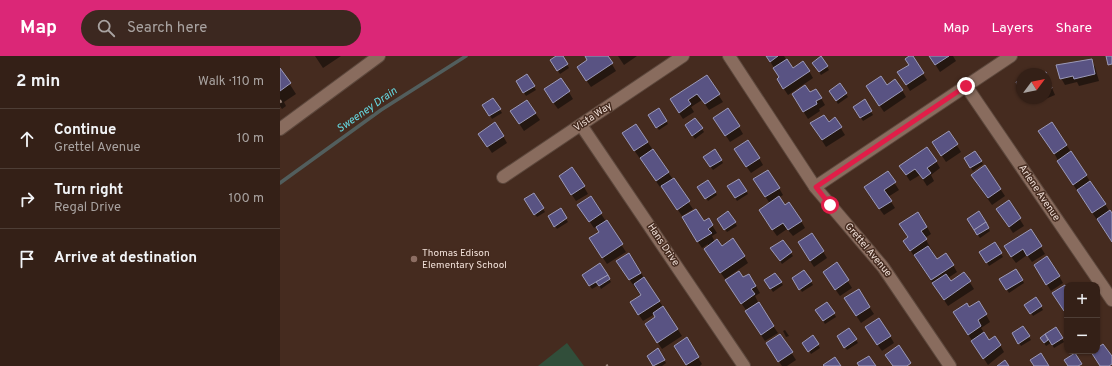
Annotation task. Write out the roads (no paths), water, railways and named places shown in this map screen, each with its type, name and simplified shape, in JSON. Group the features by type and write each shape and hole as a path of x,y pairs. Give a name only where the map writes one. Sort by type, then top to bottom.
{"street":[{"path":"280,130 379,56"},
{"name":"Vista Way","path":"503,177 683,56"},
{"name":"Grettel Avenue","path":"729,56 816,187 883,267 950,366"},
{"path":"816,187 1012,56"},
{"name":"Arlene Avenue","path":"966,86 1112,300"},
{"name":"Hans Drive","path":"581,125 744,366"}],"waterway":[{"name":"Sweeney Drain","path":"280,183 381,110 466,56"}],"place":[{"name":"Thomas Edison Elementary School","path":"414,259"}]}
